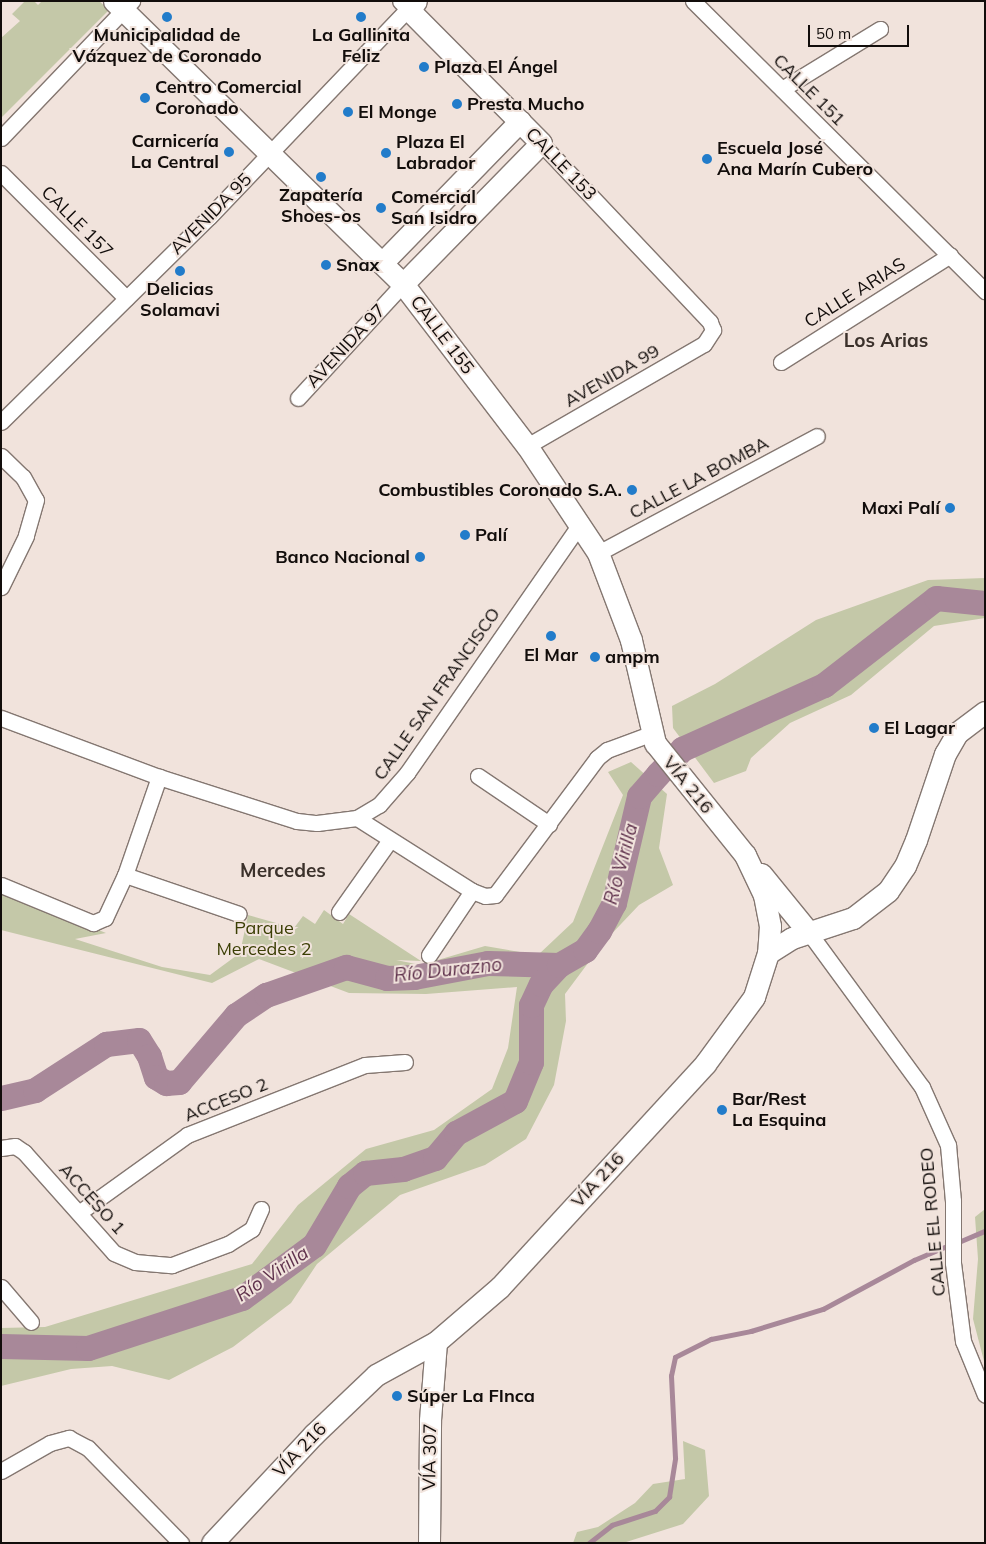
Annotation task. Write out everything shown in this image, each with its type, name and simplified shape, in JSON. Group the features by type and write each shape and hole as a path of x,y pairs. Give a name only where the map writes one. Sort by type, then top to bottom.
{"main road":[{"name":"CALLE 155","path":"123,4 268,155 403,284 527,446 581,523 598,553 631,640 653,739"},
{"name":"CALLE 153","path":"408,4 541,143"},
{"path":"382,263 520,122"},
{"name":"AVENIDA 97","path":"403,284 541,143"},
{"path":"768,953 792,938 810,934 853,918 888,891 905,866 916,840 945,754 957,734 985,712"},
{"name":"VÍA 216","path":"212,1543 314,1434 376,1375 436,1342 531,1255 705,1064 754,997 768,953 770,926 764,895 745,855 653,739"},
{"path":"745,855 810,934"},
{"name":"VÍA 307","path":"429,1543 430,1420 436,1342"}],"street":[{"name":"CALLE 151","path":"693,1 985,291"},
{"path":"1,138 123,4"},
{"name":"AVENIDA 95","path":"1,422 268,155 408,4"},
{"path":"782,89 880,29"},
{"name":"CALLE 153","path":"541,143 710,322 712,334"},
{"name":"CALLE 157","path":"1,173 126,298"},
{"name":"CALLE ARIAS","path":"781,362 950,255"},
{"name":"AVENIDA 97","path":"298,398 403,284"},
{"name":"AVENIDA 99","path":"527,446 704,344 712,334"},
{"name":"CALLE LA BOMBA","path":"598,553 818,436"},
{"path":"1,456 23,477 36,500 26,536 1,587"},
{"name":"CALLE SAN FRANCISCO","path":"1,718 159,777 297,821 317,823 357,818 379,805 407,773 581,523"},
{"path":"357,818 472,891 485,896 495,895 597,758 607,750 653,739"},
{"path":"478,776 549,824"},
{"path":"1,885 93,923 100,922 105,918 126,875 159,777"},
{"path":"339,912 390,840"},
{"path":"126,875 239,914"},
{"path":"429,955 472,891"},
{"name":"CALLE EL RODEO","path":"810,934 922,1087 948,1145 953,1263 962,1341 985,1395"},
{"name":"ACCESO 2","path":"80,1212 187,1135 366,1065 405,1062"},
{"name":"ACCESO 1","path":"1,1148 15,1146 24,1152 80,1212 114,1253 134,1262 172,1265 228,1244 252,1229 261,1209"},
{"path":"1,1287 31,1322"},
{"path":"1,1471 50,1443 69,1438 88,1448 181,1543"}],"green space":[{"path":"25,1 34,1 38,5 42,1 99,1 109,10 1,118 1,38 20,21 12,14"},
{"path":"985,578 985,618 934,626 851,695 790,723 751,758 746,771 714,783 673,728 672,706 715,684 816,620 928,580"},
{"name":"Parque Mercedes 2","path":"631,762 667,794 659,848 673,885 639,905 603,943 565,994 566,1021 554,1085 526,1139 485,1165 400,1195 317,1264 291,1303 233,1347 169,1380 112,1366 71,1369 1,1386 1,1328 45,1327 252,1264 298,1205 366,1149 434,1130 492,1089 508,1048 517,987 426,994 349,993 259,959 212,983 1,930 1,891 106,933 75,939 162,967 210,975 240,953 248,915 294,928 303,916 315,924 324,910 343,924 349,914 421,961 396,960 421,965 485,946 538,955 573,922 623,795 608,772"},
{"path":"985,1209 985,1365 973,1319 978,1259 975,1217"},
{"path":"683,1441 705,1450 709,1496 683,1524 623,1543 573,1543 577,1532 598,1527 635,1503 653,1484 685,1479"}],"waterway":[{"name":"Río Virilla","path":"1,1346 88,1348 242,1298 314,1245 349,1186 365,1173 403,1169 435,1158 456,1133 515,1101 531,1062 531,1005 541,984 559,965 585,950 599,931 614,903 639,796 658,774 682,749 824,685 936,598 985,603"},
{"name":"Río Durazno","path":"1,1098 35,1090 106,1044 139,1040 149,1056 156,1077 166,1083 179,1082 236,1015 266,995 346,967 387,978 414,977 488,963 559,965"},
{"path":"961,1241 985,1231"},
{"path":"589,1543 612,1525 655,1511 669,1497 675,1458 671,1376 675,1357 711,1339 751,1331 823,1309 914,1260 945,1247"}],"place":[{"name":"Municipalidad de Vázquez de Coronado","path":"167,17"},
{"name":"La Gallinita Feliz","path":"361,17"},
{"name":"Plaza El Ángel","path":"424,67"},
{"name":"Centro Comercial Coronado","path":"145,98"},
{"name":"Presta Mucho","path":"457,104"},
{"name":"El Monge","path":"348,112"},
{"name":"Carnicería La Central","path":"229,152"},
{"name":"Plaza El Labrador","path":"386,153"},
{"name":"Escuela José Ana Marín Cubero","path":"707,159"},
{"name":"Zapatería Shoes-os","path":"321,177"},
{"name":"Comercial San Isidro","path":"381,208"},
{"name":"Snax","path":"326,265"},
{"name":"Delicias Solamavi","path":"180,271"},
{"name":"Combustibles Coronado S.A.","path":"632,490"},
{"name":"Maxi Palí","path":"950,508"},
{"name":"Palí","path":"465,535"},
{"name":"Banco Nacional","path":"420,557"},
{"name":"El Mar","path":"551,636"},
{"name":"ampm","path":"595,657"},
{"name":"El Lagar","path":"874,728"},
{"name":"Bar/Rest La Esquina","path":"722,1110"},
{"name":"Súper La FInca","path":"397,1396"}],"district":[{"name":"Los Arias","path":"886,341"},
{"name":"Mercedes","path":"283,871"}]}
